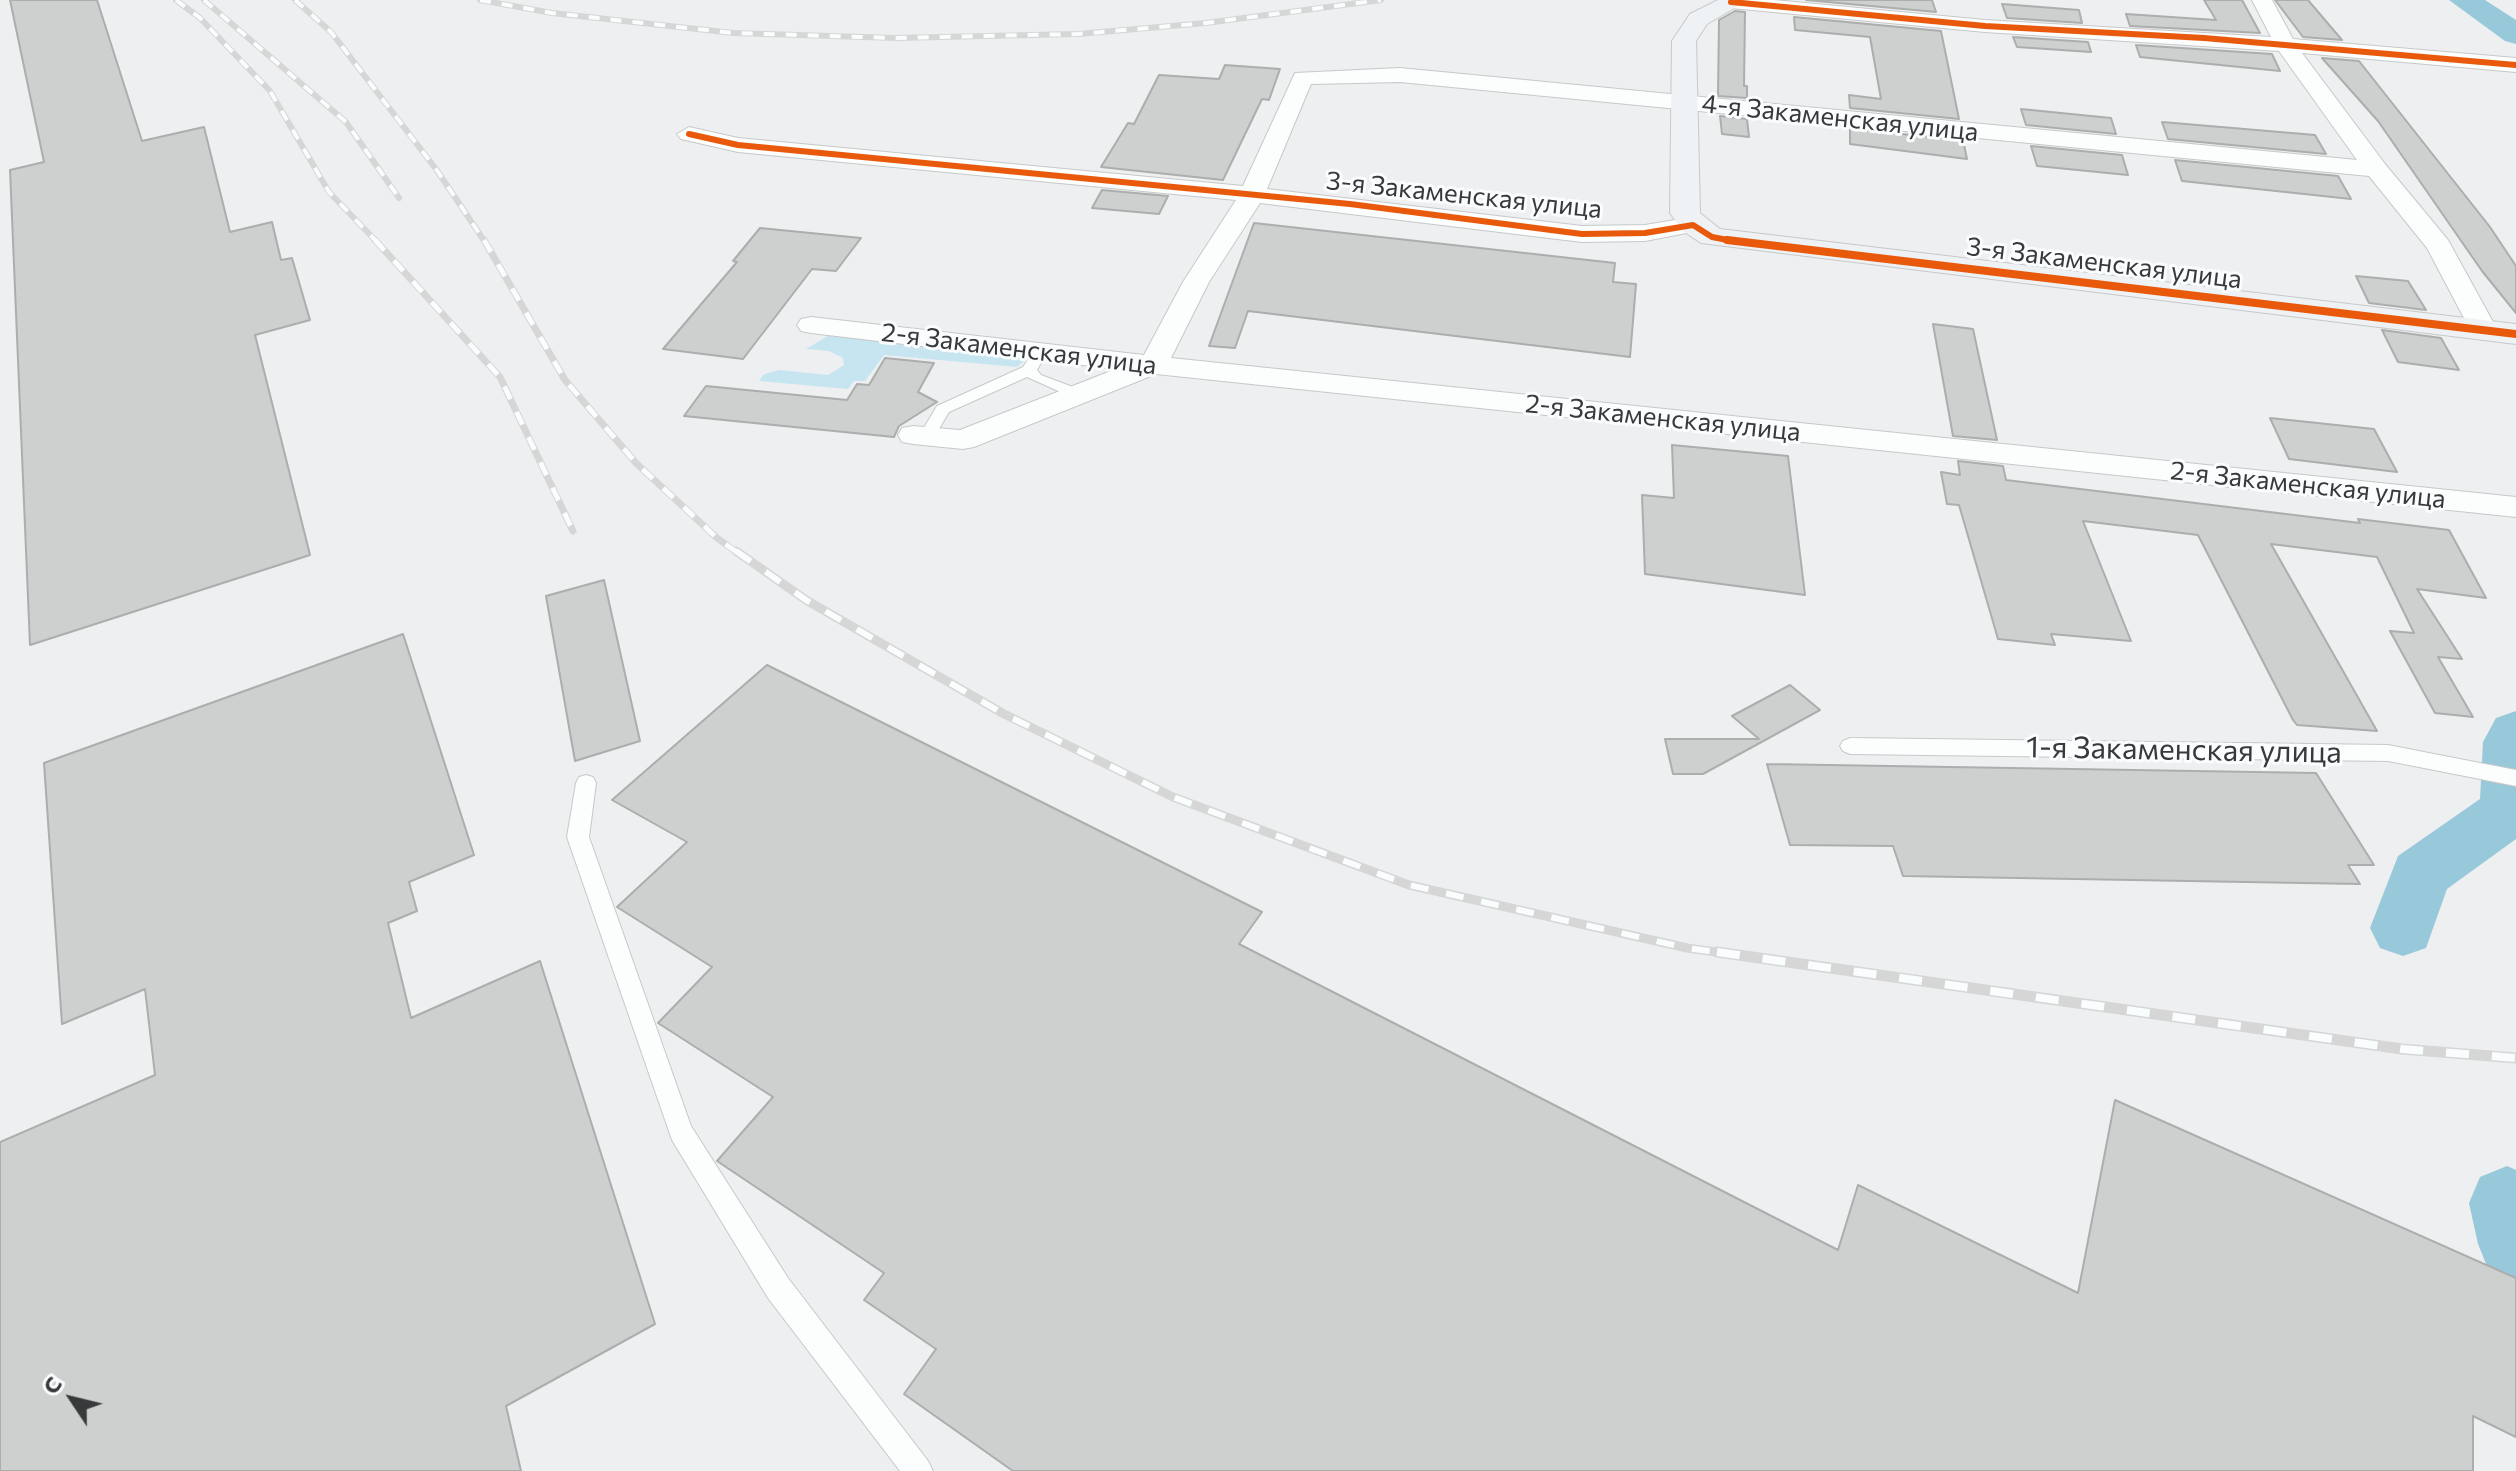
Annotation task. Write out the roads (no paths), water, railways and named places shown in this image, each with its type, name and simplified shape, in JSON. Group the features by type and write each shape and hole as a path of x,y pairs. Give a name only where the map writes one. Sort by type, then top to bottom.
{"street":[{"path":"2262,0 2286,46 2376,169 2439,246 2484,331"},
{"path":"1693,225 1685,213 1684,41 1687,31 1698,19 1734,1 1985,26 2516,65"},
{"name":"4-я Закаменская улица","path":"1252,195 1303,78 1400,75 2376,169"},
{"name":"3-я Закаменская улица","path":"689,134 738,145 1252,195 1582,234 1645,233 1693,225 1712,237 1738,242 2516,334"},
{"path":"920,436 963,440 1153,365 1196,282 1252,195"},
{"name":"2-я Закаменская улица","path":"811,325 1034,361 1153,365 2516,507"}],"lane":[{"path":"920,436 943,409 1034,361 1036,378 1080,395"},
{"name":"1-я Закаменская улица","path":"1850,746 2388,753 2516,778"},
{"path":"586,783 578,837 681,1132 778,1288 918,1471"}],"waterway":[{"path":"2464,0 2516,34"},
{"path":"2403,928 2420,874 2479,835 2510,809 2512,742 2516,733"},
{"path":"2507,1203 2516,1244"}],"railway":[{"path":"176,0 200,18 270,91 329,192 377,242"},
{"path":"204,0 346,122 399,198"},
{"path":"295,0 331,32 436,169 485,242"},
{"path":"480,0 552,13 733,33 896,38 1078,34 1206,23 1381,0"},
{"path":"375,240 500,377 573,531"},
{"path":"484,240 565,380 636,463 717,538 738,553"},
{"path":"736,551 806,600 1004,714 1173,797 1409,885 1687,948 1731,954"},
{"path":"1717,952 2402,1049 2516,1058"}]}
